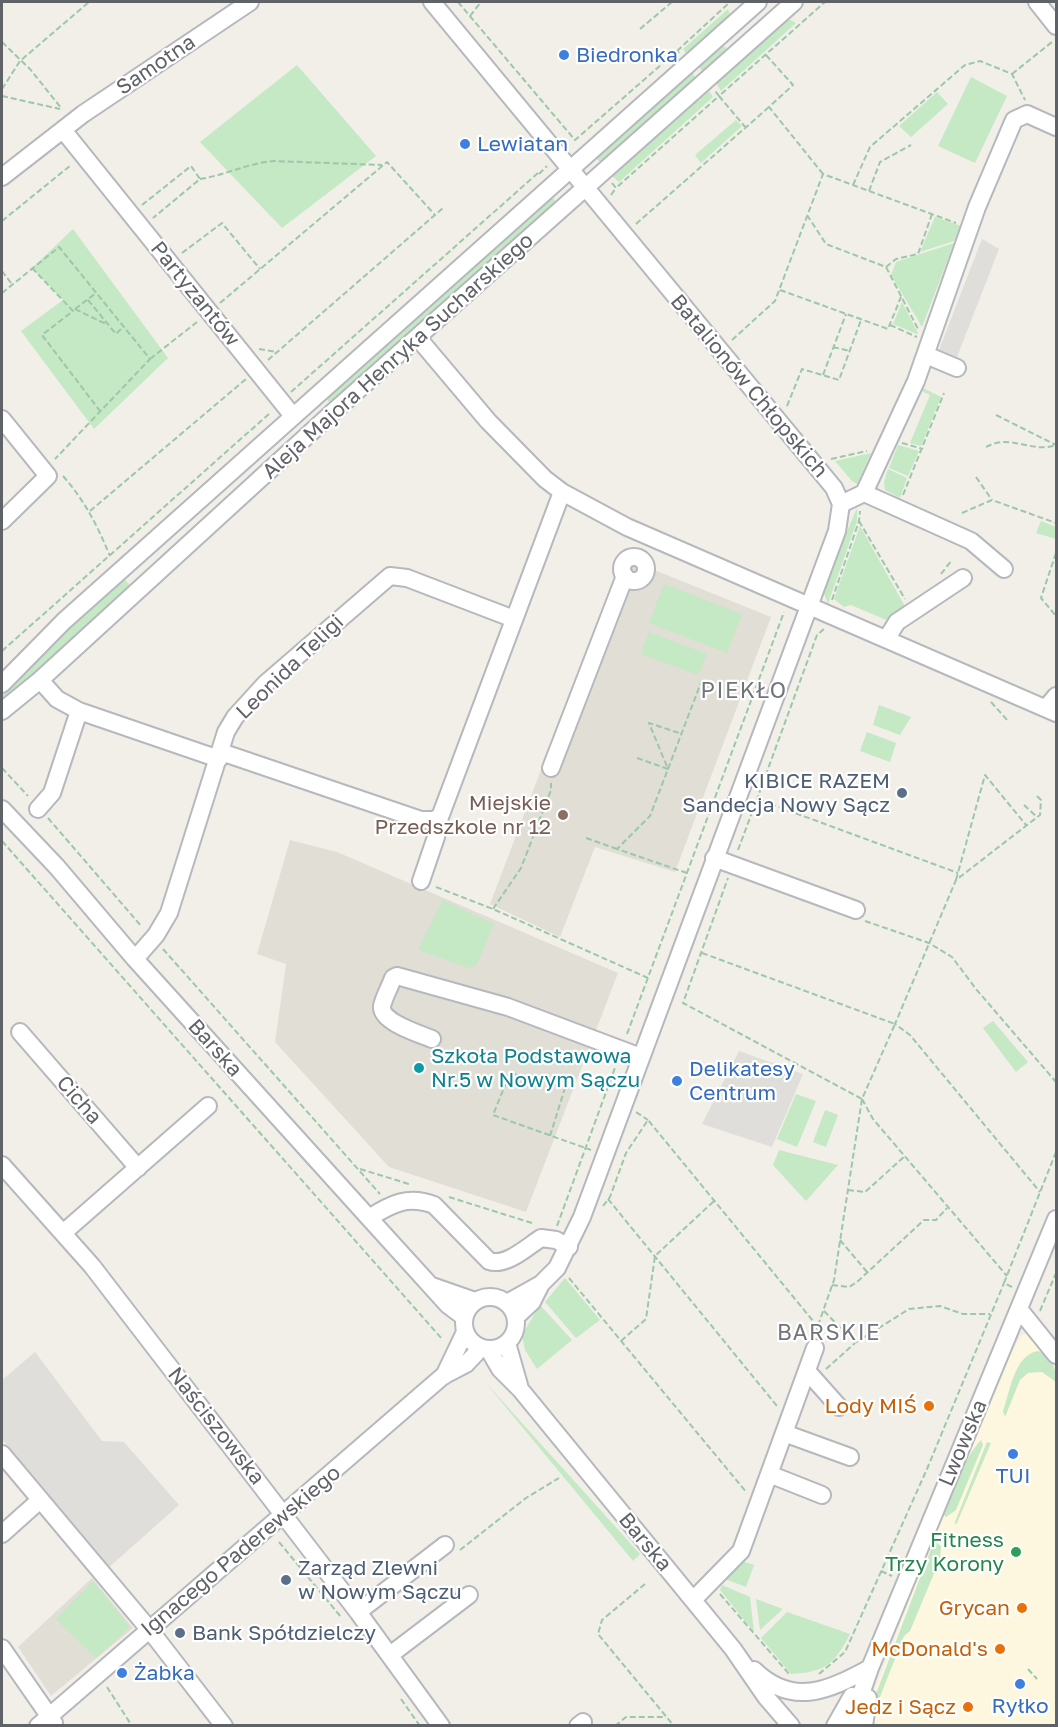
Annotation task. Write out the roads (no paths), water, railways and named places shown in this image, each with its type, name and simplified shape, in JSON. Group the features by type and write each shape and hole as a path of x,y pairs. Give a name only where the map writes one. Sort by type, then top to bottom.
{"street":[{"name":"Samotna","path":"2,177 63,130 250,2"},
{"path":"432,2 570,170"},
{"name":"Aleja Majora Henryka Sucharskiego","path":"2,684 50,634 120,570 758,2"},
{"name":"Aleja Majora Henryka Sucharskiego","path":"2,711 40,680 332,413 794,2"},
{"path":"1036,2 1056,32"},
{"path":"739,18 755,36"},
{"path":"511,1310 532,1302 541,1284 557,1268 569,1246 837,531 841,504 864,493 926,355 977,207 1014,120 1027,114 1056,127"},
{"name":"Partyzantów","path":"63,130 293,416"},
{"name":"Batalionów Chłopskich","path":"570,170 834,488 841,504"},
{"path":"418,338 496,430 545,479 562,492 643,534 1053,706"},
{"path":"926,355 957,368"},
{"path":"274,467 293,416 332,413"},
{"path":"2,419 48,476 2,521"},
{"path":"422,881 440,817 562,492"},
{"path":"864,493 970,541 1004,569"},
{"path":"551,768 625,576 636,581 645,574 645,562 634,556 643,534"},
{"name":"Leonida Teligi","path":"135,959 153,939 169,913 226,732 246,703 390,576 407,578 514,619"},
{"path":"887,638 893,626 963,578"},
{"path":"40,680 57,699 79,711 421,820 433,820 440,817"},
{"path":"38,808 52,793 79,711"},
{"name":"Barska","path":"2,809 57,867 135,959 465,1325"},
{"path":"714,858 856,910"},
{"path":"432,1039 392,1022 383,1012 382,1006 393,978 397,976 508,1007 641,1057"},
{"name":"Cicha","path":"20,1032 138,1168"},
{"path":"63,1233 208,1106"},
{"name":"Naściszowska","path":"2,1165 92,1266 284,1514 352,1617 390,1655 441,1725"},
{"path":"369,1218 389,1205 414,1200 434,1205 489,1261 495,1263 503,1262 541,1238 553,1236 569,1246"},
{"name":"Lwowska","path":"850,1725 870,1668 1056,1219"},
{"name":"Barska","path":"431,1286 475,1301"},
{"path":"490,1296 511,1310 514,1333 507,1343 485,1349 474,1344 465,1325 475,1301 490,1296"},
{"path":"1019,1310 1056,1356"},
{"name":"Ignacego Paderewskiego","path":"443,1377 465,1325"},
{"name":"Barska","path":"507,1343 520,1389"},
{"path":"693,1600 741,1551 784,1432 810,1375 815,1348"},
{"name":"Barska","path":"485,1349 733,1649 766,1697 792,1725"},
{"name":"Ignacego Paderewskiego","path":"48,1722 149,1629 443,1377 466,1364 485,1349"},
{"path":"810,1375 839,1407"},
{"path":"784,1432 850,1457"},
{"path":"2,1454 149,1629 224,1725"},
{"path":"770,1474 822,1495"},
{"path":"2,1534 40,1500"},
{"path":"352,1617 453,1548"},
{"path":"390,1655 469,1594"},
{"path":"2,1648 48,1722"},
{"path":"733,1649 774,1686 789,1691 816,1692 839,1685 870,1668"},
{"path":"864,1725 870,1668"},
{"name":"Lwowska","path":"835,1725 870,1668"},
{"name":"Barska","path":"766,1697 776,1725"}],"place":[{"name":"Biedronka","path":"564,55"},
{"name":"Lewiatan","path":"465,144"},
{"name":"KIBICE RAZEM Sandecja Nowy Sącz","path":"902,793"},
{"name":"Miejskie Przedszkole nr 12","path":"563,815"},
{"name":"Szkoła Podstawowa Nr.5 w Nowym Sączu","path":"419,1068"},
{"name":"Delikatesy Centrum","path":"677,1081"},
{"name":"Lody MIŚ","path":"929,1406"},
{"name":"TUI","path":"1013,1454"},
{"name":"Fitness Trzy Korony","path":"1016,1552"},
{"name":"Zarząd Zlewni w Nowym Sączu","path":"286,1580"},
{"name":"Grycan","path":"1022,1608"},
{"name":"Bank Spółdzielczy","path":"180,1633"},
{"name":"McDonald's","path":"1000,1649"},
{"name":"Żabka","path":"122,1673"},
{"name":"Ryłko","path":"1020,1684"},
{"name":"Jedz i Sącz","path":"968,1707"}],"district":[{"name":"PIEKŁO","path":"744,691"},
{"name":"BARSKIE","path":"829,1333"}]}
